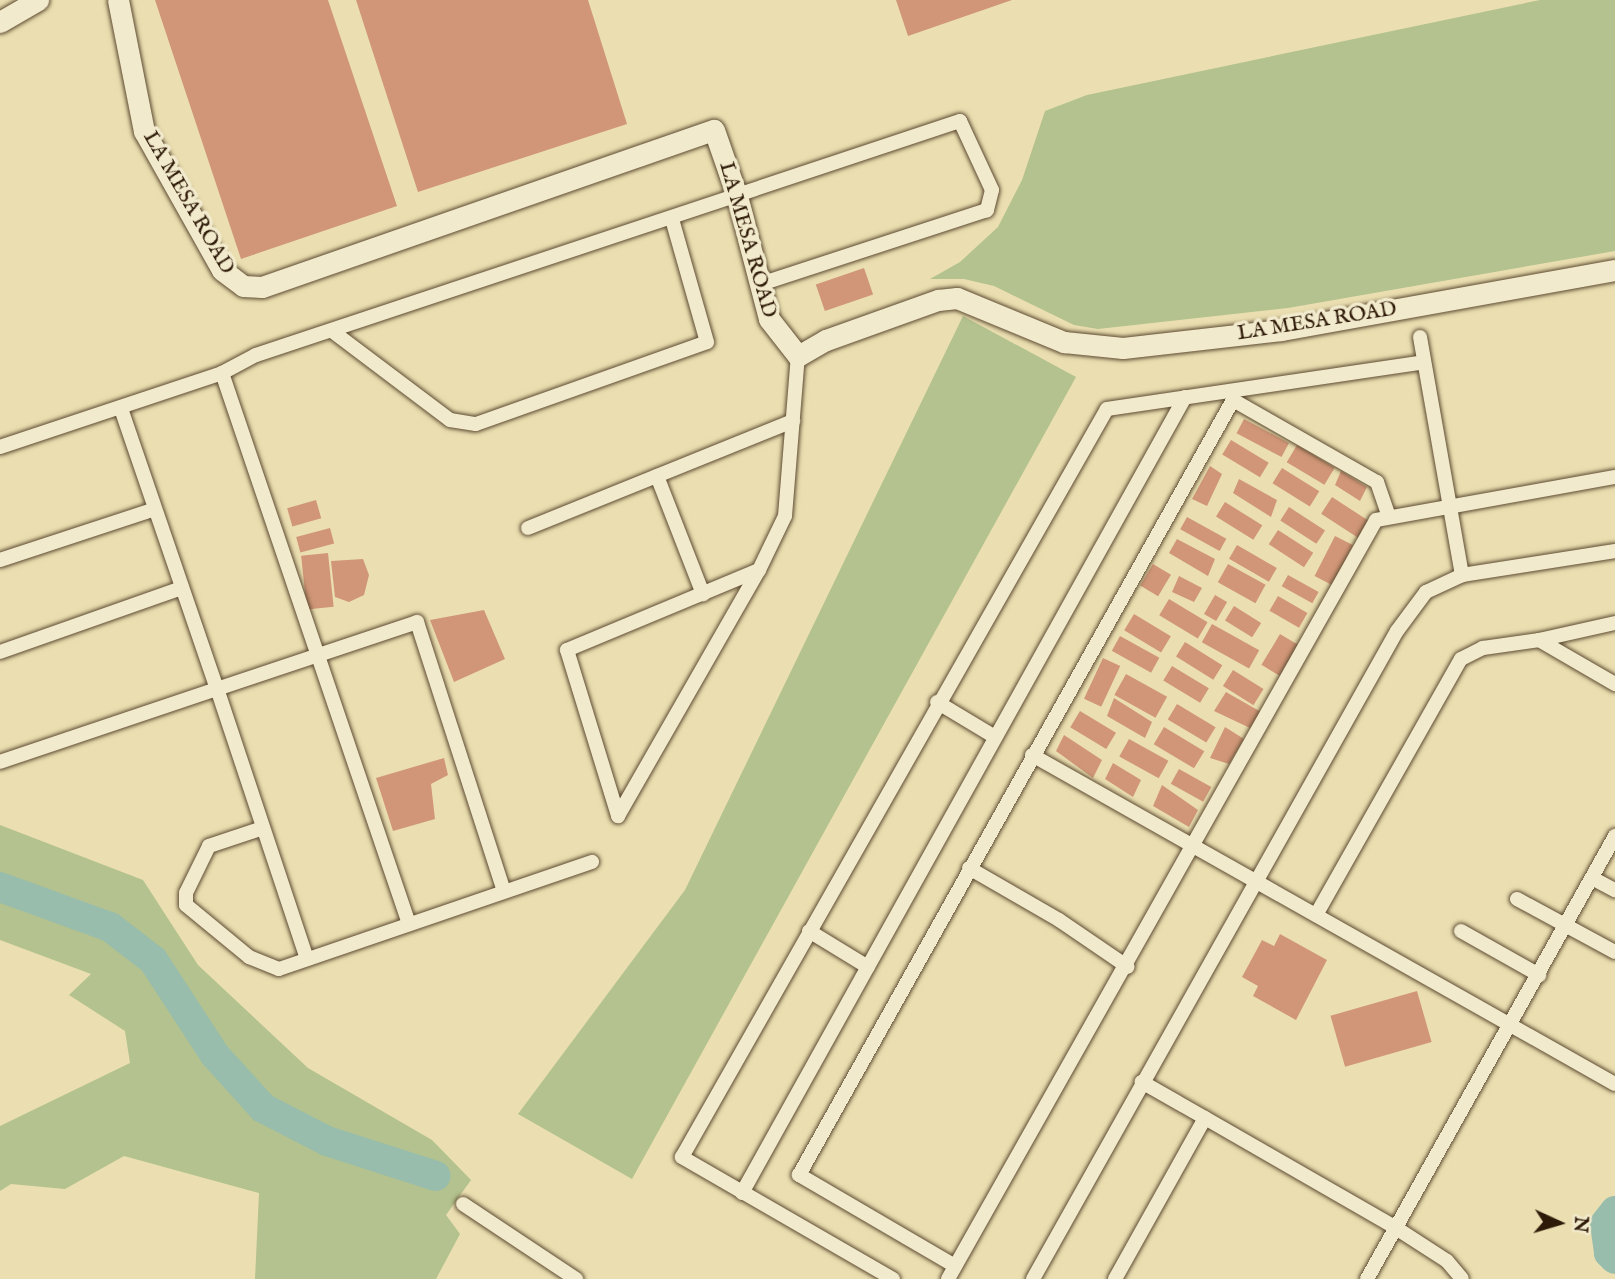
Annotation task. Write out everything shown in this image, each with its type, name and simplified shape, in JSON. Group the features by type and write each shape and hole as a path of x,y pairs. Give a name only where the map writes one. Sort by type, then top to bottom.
{"street":[{"path":"0,22 38,0"},
{"name":"LA MESA ROAD","path":"118,0 145,131 222,270 243,286 262,286 714,130 737,196 769,319 798,356 827,340 938,300 957,298 1064,342 1123,348 1281,330 1615,270"},
{"path":"0,447 222,373 256,355 672,219 960,121 992,190 987,210 760,284"},
{"path":"332,331 450,420 476,424 707,341 672,219"},
{"path":"1420,337 1462,575"},
{"path":"759,570 567,650 618,817 759,570 785,516 798,356"},
{"path":"893,1279 682,1157 937,702 1107,409 1424,362"},
{"path":"222,373 320,655 409,924"},
{"path":"742,1193 1185,397"},
{"path":"1388,514 1377,482 1233,400 799,1175 952,1273 1128,967 1192,845 1376,520 1388,514 1615,477"},
{"path":"121,408 307,959"},
{"path":"528,528 793,421"},
{"path":"657,476 702,594"},
{"path":"0,560 155,509"},
{"path":"1033,1279 1397,631 1426,592 1462,575 1615,551"},
{"path":"0,652 183,589"},
{"path":"0,762 417,622 504,891"},
{"path":"1316,915 1461,659 1483,648 1539,640 1615,624"},
{"path":"1539,640 1615,684"},
{"path":"937,702 995,737"},
{"path":"1032,755 1615,1084"},
{"path":"263,828 209,846 186,893 186,905 249,957 279,969 592,862"},
{"path":"1367,1279 1615,836"},
{"path":"970,868 1059,920 1128,967"},
{"path":"1592,878 1615,890"},
{"path":"1517,899 1615,952"},
{"path":"808,931 867,967"},
{"path":"1461,931 1539,975"},
{"path":"1142,1082 1396,1228 1447,1261 1462,1279"},
{"path":"1115,1279 1205,1118"},
{"path":"463,1204 576,1279"}],"green space":[{"path":"1540,0 1615,0 1615,251 1288,308 1098,329 1074,325 994,286 964,279 930,279 960,262 998,227 1022,180 1045,111 1087,95"},
{"path":"963,316 1076,377 632,1179 518,1114 685,890"},
{"path":"0,825 143,880 198,965 308,1068 432,1140 471,1180 446,1215 460,1234 436,1279 255,1279 259,1193 124,1156 65,1189 11,1184 0,1191 0,1126 130,1063 125,1031 69,995 91,974 0,940"}],"building":[{"path":"155,0 328,0 397,206 241,259"},
{"path":"356,0 588,0 627,124 418,192"},
{"path":"896,0 1012,0 908,36"},
{"path":"864,268 873,294 825,311 816,285"},
{"path":"1244,419 1289,443 1282,457 1236,433"},
{"path":"1231,440 1269,463 1260,477 1222,455"},
{"path":"1297,445 1335,468 1324,485 1287,462"},
{"path":"1210,466 1222,474 1207,506 1192,499"},
{"path":"1282,468 1319,491 1310,507 1272,483"},
{"path":"1341,471 1367,487 1360,501 1335,485"},
{"path":"1239,479 1277,500 1271,517 1233,493"},
{"path":"1332,497 1369,521 1358,538 1321,514"},
{"path":"316,500 321,518 292,527 287,508"},
{"path":"1225,502 1262,525 1253,540 1216,516"},
{"path":"1289,507 1325,530 1316,544 1280,520"},
{"path":"1187,517 1226,539 1220,551 1180,529"},
{"path":"330,528 334,543 300,553 296,537"},
{"path":"1278,530 1313,553 1304,567 1269,544"},
{"path":"1335,536 1353,545 1332,585 1315,576"},
{"path":"1177,539 1215,559 1208,576 1169,553"},
{"path":"1237,545 1277,568 1269,582 1229,559"},
{"path":"328,553 334,607 307,610 301,556"},
{"path":"363,559 369,575 364,595 349,602 335,597 331,561"},
{"path":"1153,564 1171,575 1158,596 1140,585"},
{"path":"1228,564 1266,585 1255,603 1218,582"},
{"path":"1288,575 1319,592 1312,603 1282,586"},
{"path":"1179,576 1202,588 1194,602 1172,592"},
{"path":"1215,595 1227,602 1216,621 1204,614"},
{"path":"1278,596 1307,613 1299,628 1270,611"},
{"path":"1169,599 1208,622 1198,638 1159,615"},
{"path":"1234,606 1261,623 1252,637 1225,620"},
{"path":"484,610 505,659 454,682 430,620"},
{"path":"1134,614 1171,636 1161,652 1124,630"},
{"path":"1212,624 1259,650 1249,669 1202,642"},
{"path":"1280,634 1298,645 1279,676 1261,665"},
{"path":"1120,636 1159,658 1151,673 1112,651"},
{"path":"1185,642 1222,665 1213,680 1176,656"},
{"path":"1103,658 1120,666 1101,707 1084,699"},
{"path":"1172,666 1209,688 1200,703 1163,681"},
{"path":"1233,670 1264,689 1253,705 1223,686"},
{"path":"1126,674 1167,697 1155,718 1114,695"},
{"path":"1226,692 1261,712 1250,728 1214,711"},
{"path":"1114,698 1152,722 1145,738 1107,716"},
{"path":"1177,704 1216,727 1206,743 1168,719"},
{"path":"1080,711 1116,733 1106,749 1070,727"},
{"path":"1164,727 1204,751 1194,768 1154,744"},
{"path":"1225,727 1244,739 1229,764 1210,758"},
{"path":"1064,735 1102,760 1093,778 1056,751"},
{"path":"1129,739 1168,761 1159,778 1119,756"},
{"path":"444,758 448,775 431,784 435,819 393,831 376,778"},
{"path":"1113,763 1141,780 1133,797 1105,779"},
{"path":"1179,769 1211,787 1203,802 1171,784"},
{"path":"1162,785 1198,810 1189,827 1153,806"},
{"path":"1280,934 1327,960 1296,1020 1253,996 1258,986 1242,977 1262,940 1274,946"},
{"path":"1417,991 1432,1042 1345,1067 1330,1016"}],"waterway":[{"path":"0,887 110,927 153,960 215,1055 263,1108 327,1141 436,1176"},
{"path":"1615,1211 1605,1224 1609,1253 1615,1259"}]}
